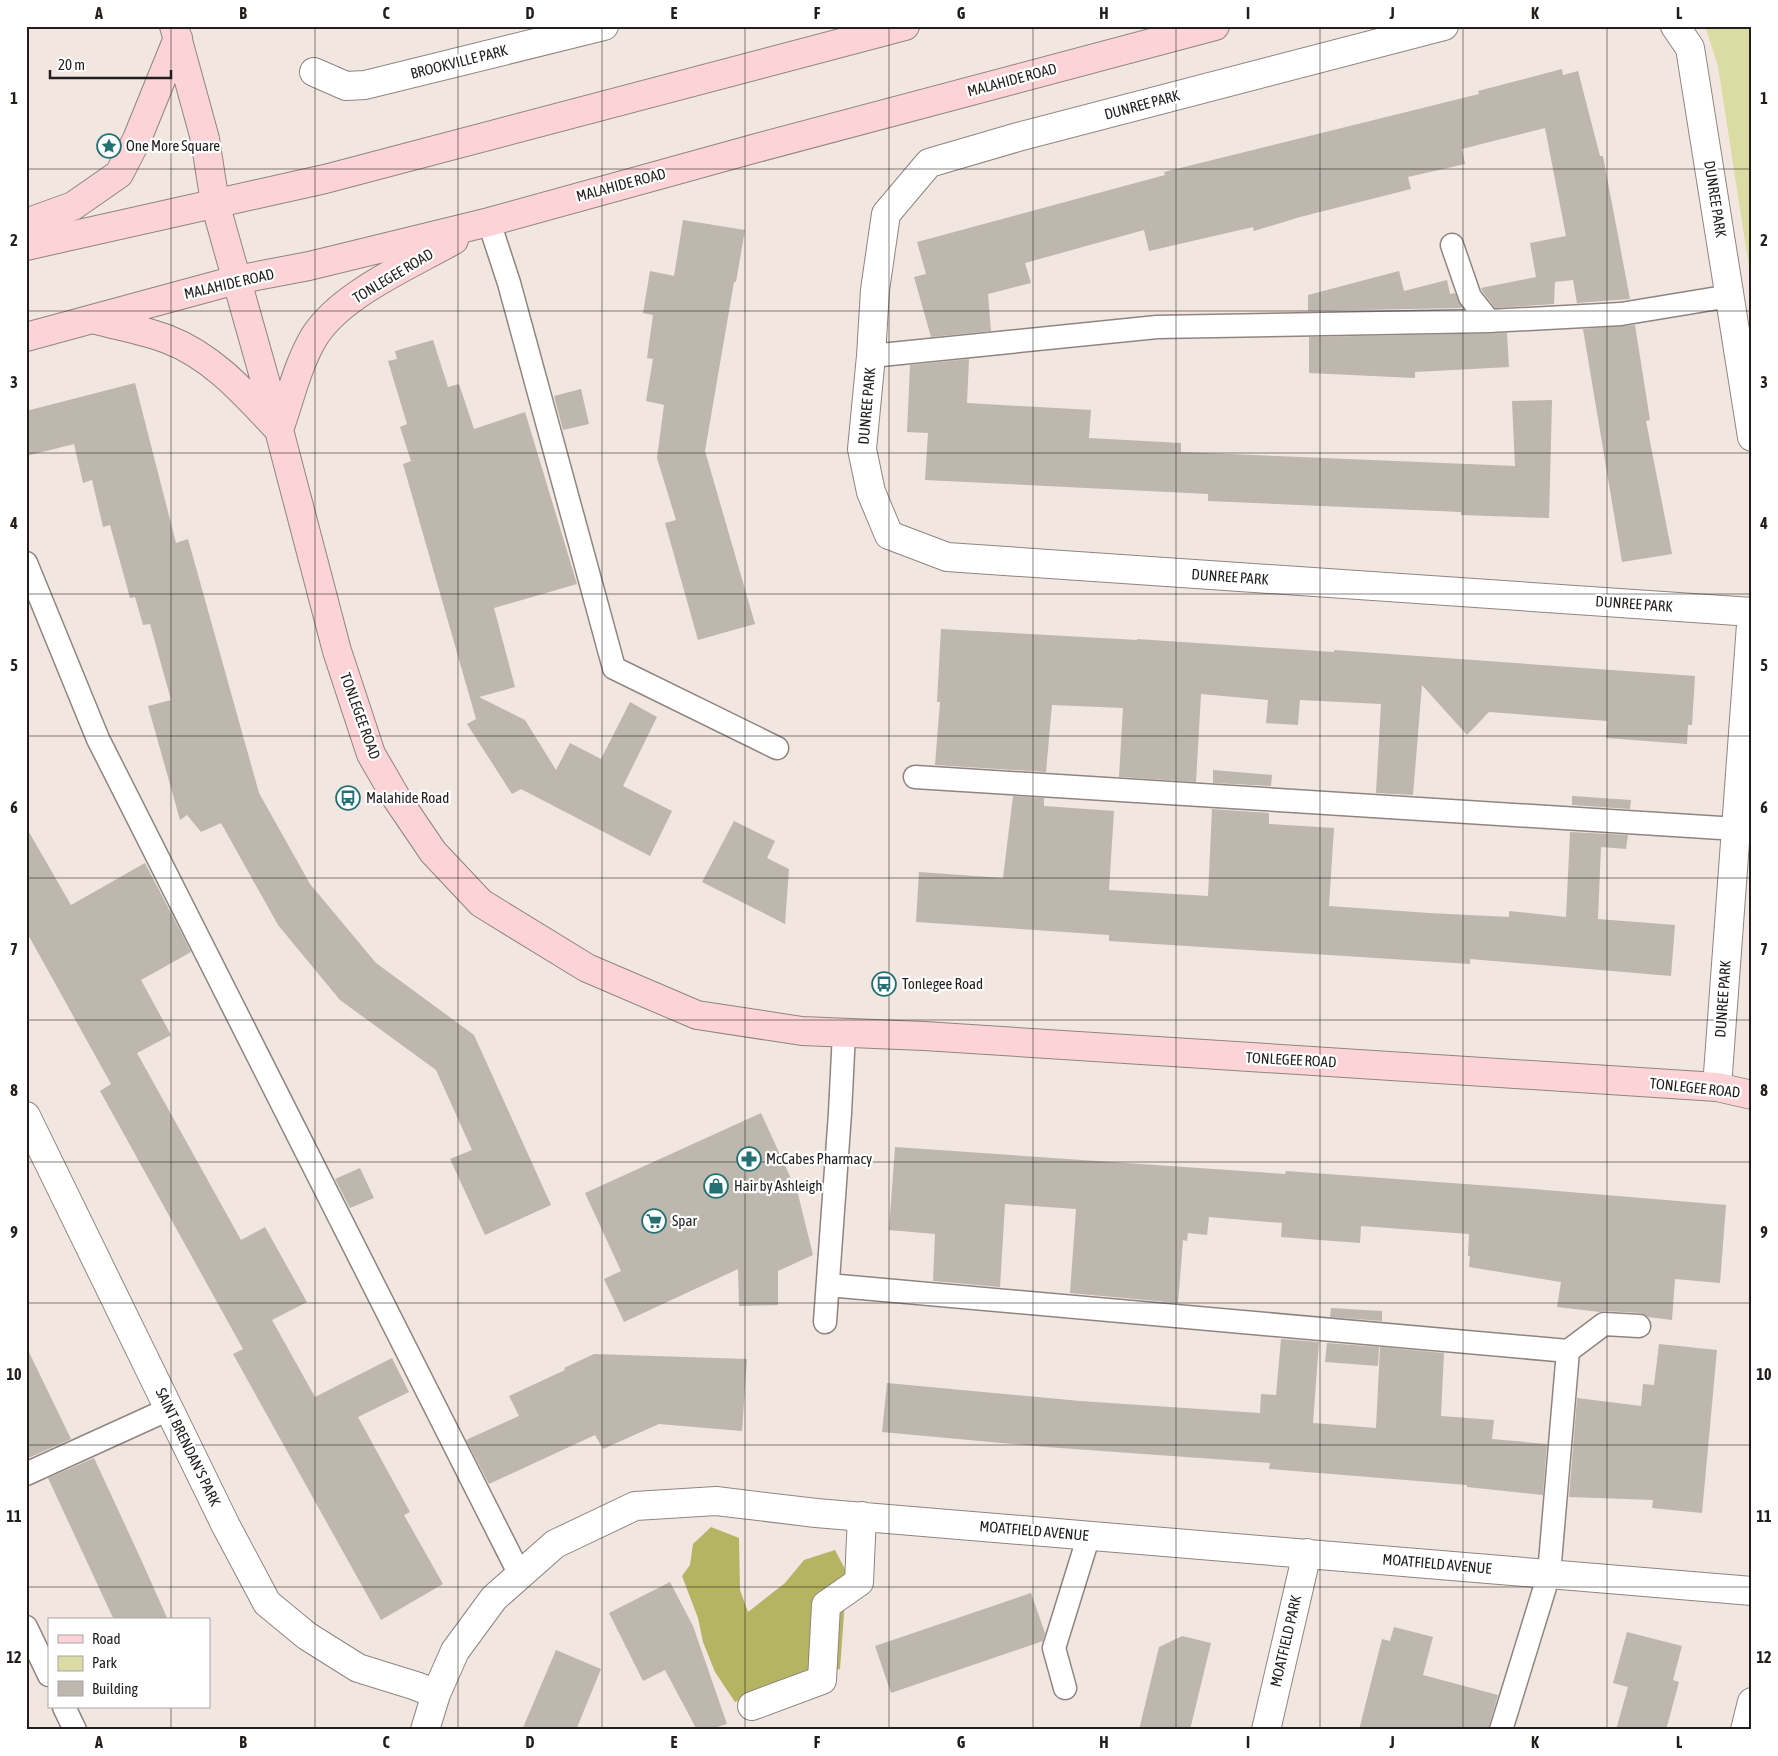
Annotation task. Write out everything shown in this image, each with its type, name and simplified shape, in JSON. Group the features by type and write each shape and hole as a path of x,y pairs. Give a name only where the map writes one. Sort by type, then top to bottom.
{"main road":[{"path":"26,246 325,179 905,26"},
{"name":"MALAHIDE ROAD","path":"26,337 236,280 309,266 488,222 753,148 1215,26"},
{"path":"26,223 73,206 119,174 137,139 176,32"},
{"name":"TONLEGEE ROAD","path":"176,32 205,139 215,203 279,430 338,651 371,754 397,799 433,852 481,904 588,968 697,1015 802,1031 924,1036 1717,1087 1752,1095"},
{"name":"TONLEGEE ROAD","path":"279,430 294,378 314,338 330,316 367,288 488,222"},
{"path":"93,319 167,339 211,362 279,430"}],"street":[{"name":"BROOKVILLE PARK","path":"314,72 346,86 365,85 604,26"},
{"name":"DUNREE PARK","path":"1444,26 1018,137 929,163 886,214 875,290 862,448 871,492 889,535 947,557 1752,612 1717,1087"},
{"name":"DUNREE PARK","path":"1675,26 1690,48 1752,437"},
{"name":"SAINT BRENDAN'S PARK","path":"26,1116 168,1409 226,1526 267,1603 307,1636 358,1668 436,1694"},
{"name":"MOATFIELD AVENUE","path":"425,1730 436,1694 456,1651 494,1598 555,1544 634,1506 716,1501 862,1516 1752,1591"},
{"path":"752,1706 822,1680 826,1605 859,1582 862,1516"},
{"name":"MOATFIELD PARK","path":"1266,1730 1307,1553"},
{"path":"1745,1730 1752,1702"}],"lane":[{"path":"488,222 509,283 614,668 777,748"},
{"path":"1452,245 1470,297 1489,321"},
{"path":"871,356 1157,326 1489,321 1621,314 1730,296"},
{"path":"26,563 98,738 520,1575"},
{"path":"915,777 1736,828"},
{"path":"825,1322 844,1032"},
{"path":"828,1285 1568,1351 1604,1324 1639,1326"},
{"path":"1501,1730 1549,1574 1568,1351"},
{"path":"26,1474 168,1409"},
{"path":"1065,1688 1054,1648 1089,1535"},
{"path":"26,1626 48,1673"},
{"path":"64,1708 74,1730"}],"green space":[{"path":"1705,26 1752,26 1752,287 1718,66"}],"shaded area":[{"path":"711,1527 739,1538 740,1590 748,1612 785,1583 804,1560 835,1550 847,1573 840,1669 767,1687 735,1702 715,1672 703,1642 698,1618 682,1576 690,1565 693,1544"}],"building":[{"path":"1562,69 1563,75 1578,71 1600,156 1603,156 1630,299 1577,303 1573,280 1555,282 1554,304 1495,308 1482,291 1481,288 1536,277 1530,243 1566,236 1545,128 1462,149 1465,164 1408,177 1411,189 1300,217 1254,231 1253,227 1149,251 1144,230 1025,263 1031,283 988,294 991,331 931,337 914,277 926,274 917,242 1165,175 1164,172 1479,94 1478,91"},
{"path":"683,220 745,230 736,282 734,282 705,451 755,624 698,640 665,523 676,520 657,458 664,405 646,401 653,359 647,358 653,315 643,313 650,271 674,276"},
{"path":"1399,271 1404,291 1447,280 1450,294 1455,293 1462,308 1308,311 1308,295"},
{"path":"1635,325 1650,420 1646,421 1672,554 1622,562 1583,329"},
{"path":"1507,333 1509,367 1415,372 1415,378 1309,373 1309,337"},
{"path":"433,340 448,387 459,384 474,429 525,412 577,584 494,608 515,687 479,697 525,720 556,770 570,743 601,759 630,702 657,717 623,786 672,811 650,856 521,789 512,794 467,724 476,719 403,464 411,461 400,427 407,424 388,361 397,359 395,351"},
{"path":"969,359 967,403 1091,410 1089,438 1181,443 1181,452 1515,466 1512,401 1552,400 1549,518 1461,515 1461,512 1208,501 1208,494 925,480 928,433 907,432 910,365"},
{"path":"135,383 176,543 188,539 259,793 310,884 376,963 474,1035 551,1205 485,1235 450,1159 472,1150 436,1070 340,1000 278,925 221,823 201,832 187,815 180,820 148,706 171,700 150,624 143,625 135,597 130,598 110,525 103,527 92,480 83,483 74,444 26,456 26,411"},
{"path":"581,389 589,424 563,430 554,396"},
{"path":"941,629 1334,652 1334,650 1695,676 1692,725 1688,725 1687,744 1606,738 1607,721 1489,712 1467,735 1422,685 1413,795 1376,793 1381,704 1300,700 1298,725 1266,723 1268,700 1201,694 1196,782 1119,777 1123,708 1052,705 1046,772 935,765 940,702 937,702"},
{"path":"1213,770 1272,775 1271,786 1213,783"},
{"path":"1013,796 1044,798 1044,806 1114,811 1109,890 1208,896 1212,809 1269,813 1269,824 1334,828 1329,906 1429,913 1509,917 1509,911 1566,917 1570,832 1628,835 1626,849 1601,847 1598,919 1675,925 1671,976 1470,959 1470,964 1109,941 1109,935 916,922 919,872 1003,878"},
{"path":"1572,796 1631,800 1630,809 1572,805"},
{"path":"734,821 775,841 767,858 789,869 785,924 702,882"},
{"path":"26,827 71,905 145,863 183,936 191,952 141,980 171,1035 137,1053 241,1240 265,1227 307,1302 272,1320 315,1397 392,1358 409,1392 358,1417 410,1512 404,1515 443,1584 381,1620 233,1354 243,1349 100,1091 111,1084 26,931"},
{"path":"761,1113 798,1194 813,1255 778,1271 778,1305 739,1306 738,1269 624,1322 604,1279 621,1271 585,1193"},
{"path":"895,1147 1285,1174 1286,1171 1726,1205 1720,1283 1675,1279 1672,1320 1648,1317 1640,1313 1600,1312 1557,1307 1561,1282 1469,1267 1469,1234 1361,1226 1360,1243 1281,1237 1282,1223 1209,1217 1207,1235 1188,1233 1187,1241 1183,1240 1178,1303 1070,1293 1076,1209 1005,1204 1000,1287 933,1281 935,1234 889,1230"},
{"path":"360,1168 374,1198 350,1208 335,1179"},
{"path":"1331,1308 1382,1311 1382,1321 1330,1317"},
{"path":"1281,1339 1319,1342 1313,1423 1376,1428 1380,1347 1444,1353 1441,1416 1494,1420 1492,1439 1547,1444 1543,1495 1467,1487 1467,1485 1269,1469 1270,1463 1046,1447 882,1432 887,1383 1080,1401 1260,1413 1261,1394 1276,1395"},
{"path":"1327,1343 1379,1347 1378,1366 1325,1362"},
{"path":"1659,1344 1717,1350 1702,1513 1652,1508 1653,1500 1569,1497 1577,1398 1641,1406 1643,1384 1654,1385"},
{"path":"26,1346 71,1439 26,1459"},
{"path":"594,1354 747,1359 742,1431 659,1424 603,1449 595,1435 489,1484 466,1440 519,1416 509,1396"},
{"path":"94,1458 167,1618 113,1618 48,1478"},
{"path":"670,1582 693,1626 727,1724 707,1730 697,1730 665,1670 643,1681 609,1613"},
{"path":"1031,1593 1045,1633 1043,1641 891,1693 875,1646"},
{"path":"1394,1627 1433,1637 1423,1675 1498,1695 1488,1730 1359,1730 1382,1639 1390,1641"},
{"path":"1627,1632 1682,1646 1673,1680 1679,1682 1666,1730 1616,1730 1628,1687 1613,1683"},
{"path":"1182,1636 1211,1643 1190,1730 1139,1730 1159,1647"},
{"path":"556,1650 601,1669 576,1730 522,1730"}],"place":[{"name":"One More Square","path":"109,146"},
{"name":"Malahide Road","path":"348,798"},
{"name":"Tonlegee Road","path":"884,984"},
{"name":"McCabes Pharmacy","path":"749,1159"},
{"name":"Hair by Ashleigh","path":"716,1186"},
{"name":"Spar","path":"654,1221"}]}
